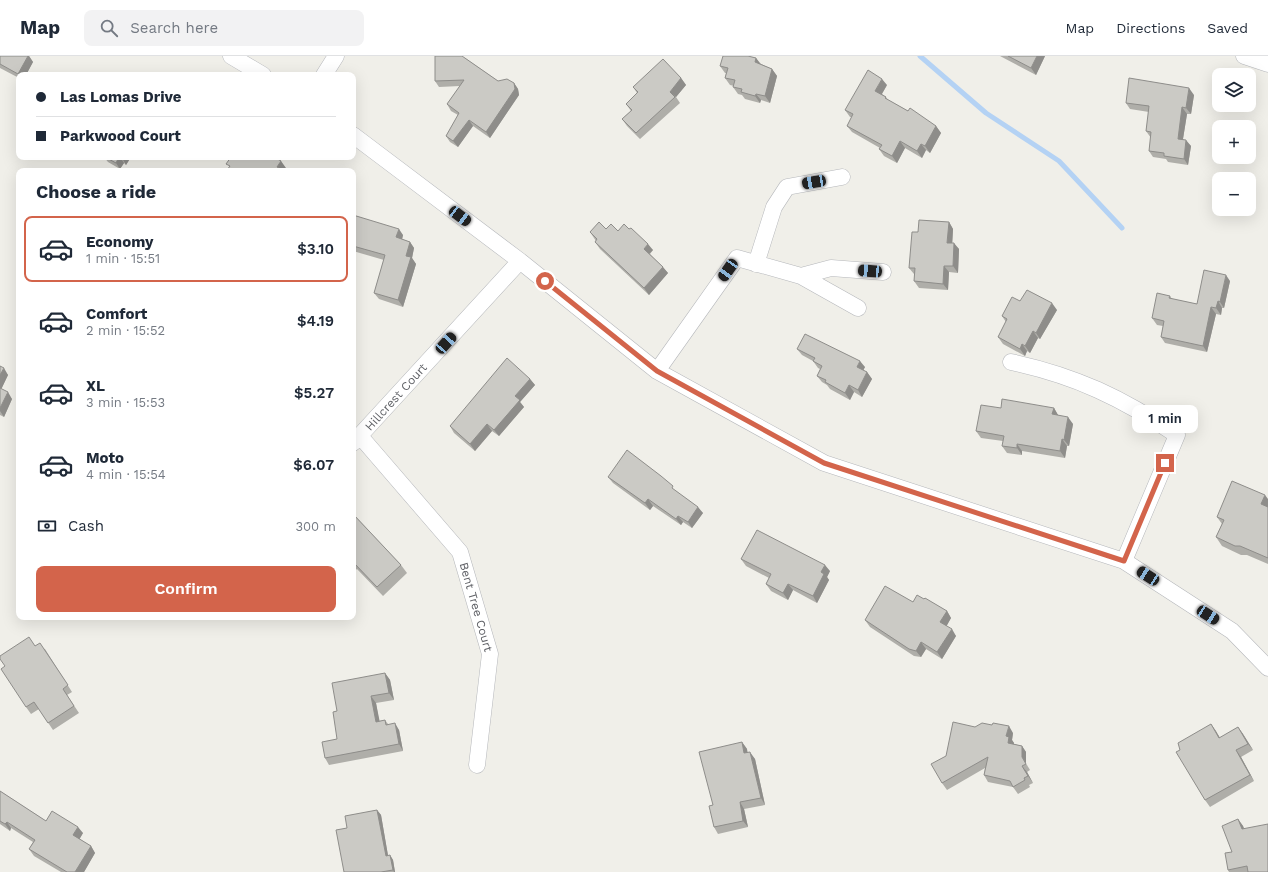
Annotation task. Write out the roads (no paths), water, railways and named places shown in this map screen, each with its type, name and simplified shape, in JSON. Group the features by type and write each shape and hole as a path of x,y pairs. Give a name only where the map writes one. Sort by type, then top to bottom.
{"street":[{"path":"231,56 258,72"},
{"path":"326,72 336,56"},
{"path":"1244,56 1268,64"},
{"path":"356,137 520,261 657,371 824,463 1124,561 1232,631 1268,668"},
{"path":"756,264 774,207 786,186 842,177"},
{"path":"657,371 736,258 801,276 858,308"},
{"name":"Hillcrest Court","path":"357,440 520,261"},
{"path":"801,276 831,268 883,272"},
{"path":"1011,362 1040,368 1094,386 1140,411 1177,435 1124,561"},
{"name":"Bent Tree Court","path":"357,440 460,552 490,654 477,765"}],"waterway":[{"path":"920,56 986,113 1059,161 1122,228"}]}
